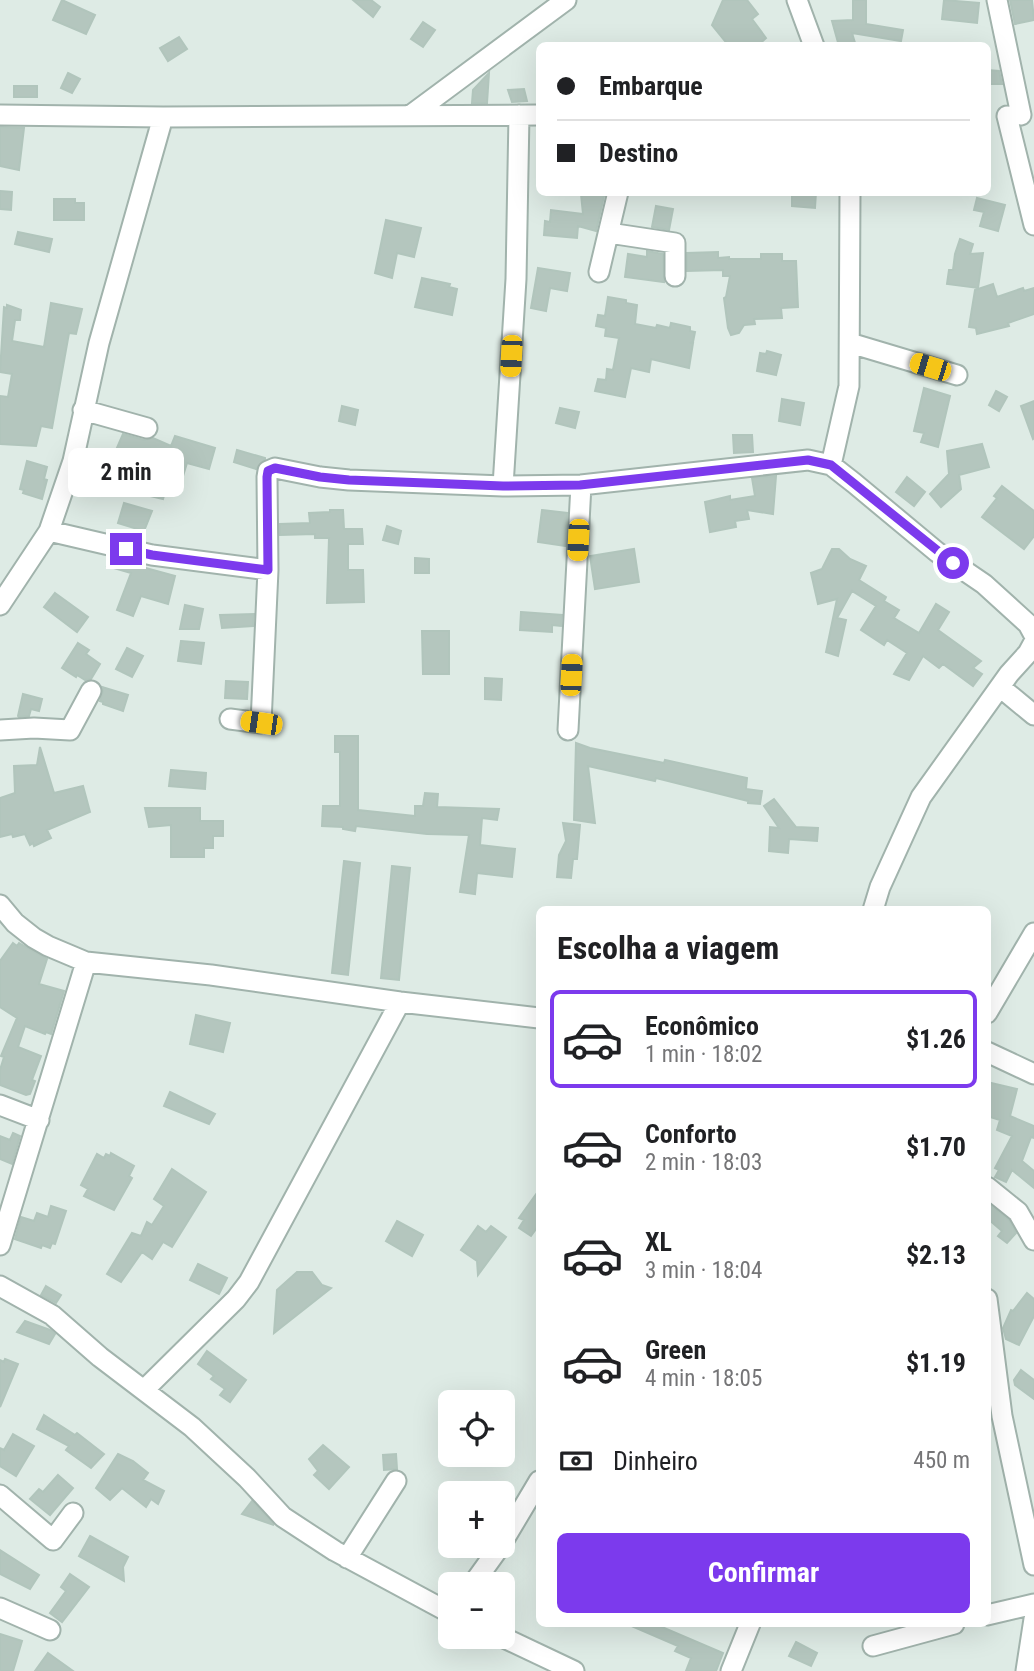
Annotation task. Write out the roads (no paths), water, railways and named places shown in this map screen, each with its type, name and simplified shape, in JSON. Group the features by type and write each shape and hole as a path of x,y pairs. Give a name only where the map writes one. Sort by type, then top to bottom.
{"street":[{"path":"411,115 566,0"},
{"path":"797,0 813,42"},
{"path":"997,0 1021,115 1034,225"},
{"path":"0,115 529,115 503,486"},
{"path":"991,117 1021,115"},
{"path":"0,605 49,531 73,461 99,343 163,117"},
{"path":"599,272 617,196"},
{"path":"831,465 849,386 850,196"},
{"path":"609,233 675,243 675,276"},
{"path":"850,343 957,375"},
{"path":"83,410 147,428"},
{"path":"230,719 261,723 268,570 267,477 272,468 349,480 503,486 580,485 808,460 831,465 937,552 984,584 1028,624 1034,635"},
{"path":"568,730 580,485"},
{"path":"49,531 152,555 268,570"},
{"path":"874,906 880,887 921,797 1034,642"},
{"path":"1000,687 1034,715"},
{"path":"0,730 70,730 91,691"},
{"path":"0,905 15,923 34,938 86,962 211,975 400,1002 536,1018"},
{"path":"991,1006 1034,933"},
{"path":"0,1245 86,962"},
{"path":"144,1390 236,1299 249,1282 400,1002"},
{"path":"991,1054 1034,1074"},
{"path":"0,1105 39,1120"},
{"path":"991,1189 1018,1212 1034,1240"},
{"path":"0,1286 52,1315 100,1357 192,1427 283,1517 347,1558 438,1607"},
{"path":"991,1330 1002,1416 1034,1565"},
{"path":"347,1558 396,1481"},
{"path":"515,1522 536,1486"},
{"path":"0,1495 53,1540 73,1513"},
{"path":"991,1614 1034,1604"},
{"path":"0,1608 50,1630"},
{"path":"1026,1671 1034,1619"},
{"path":"731,1671 749,1627"},
{"path":"873,1646 943,1627"},
{"path":"515,1643 574,1671"}]}
